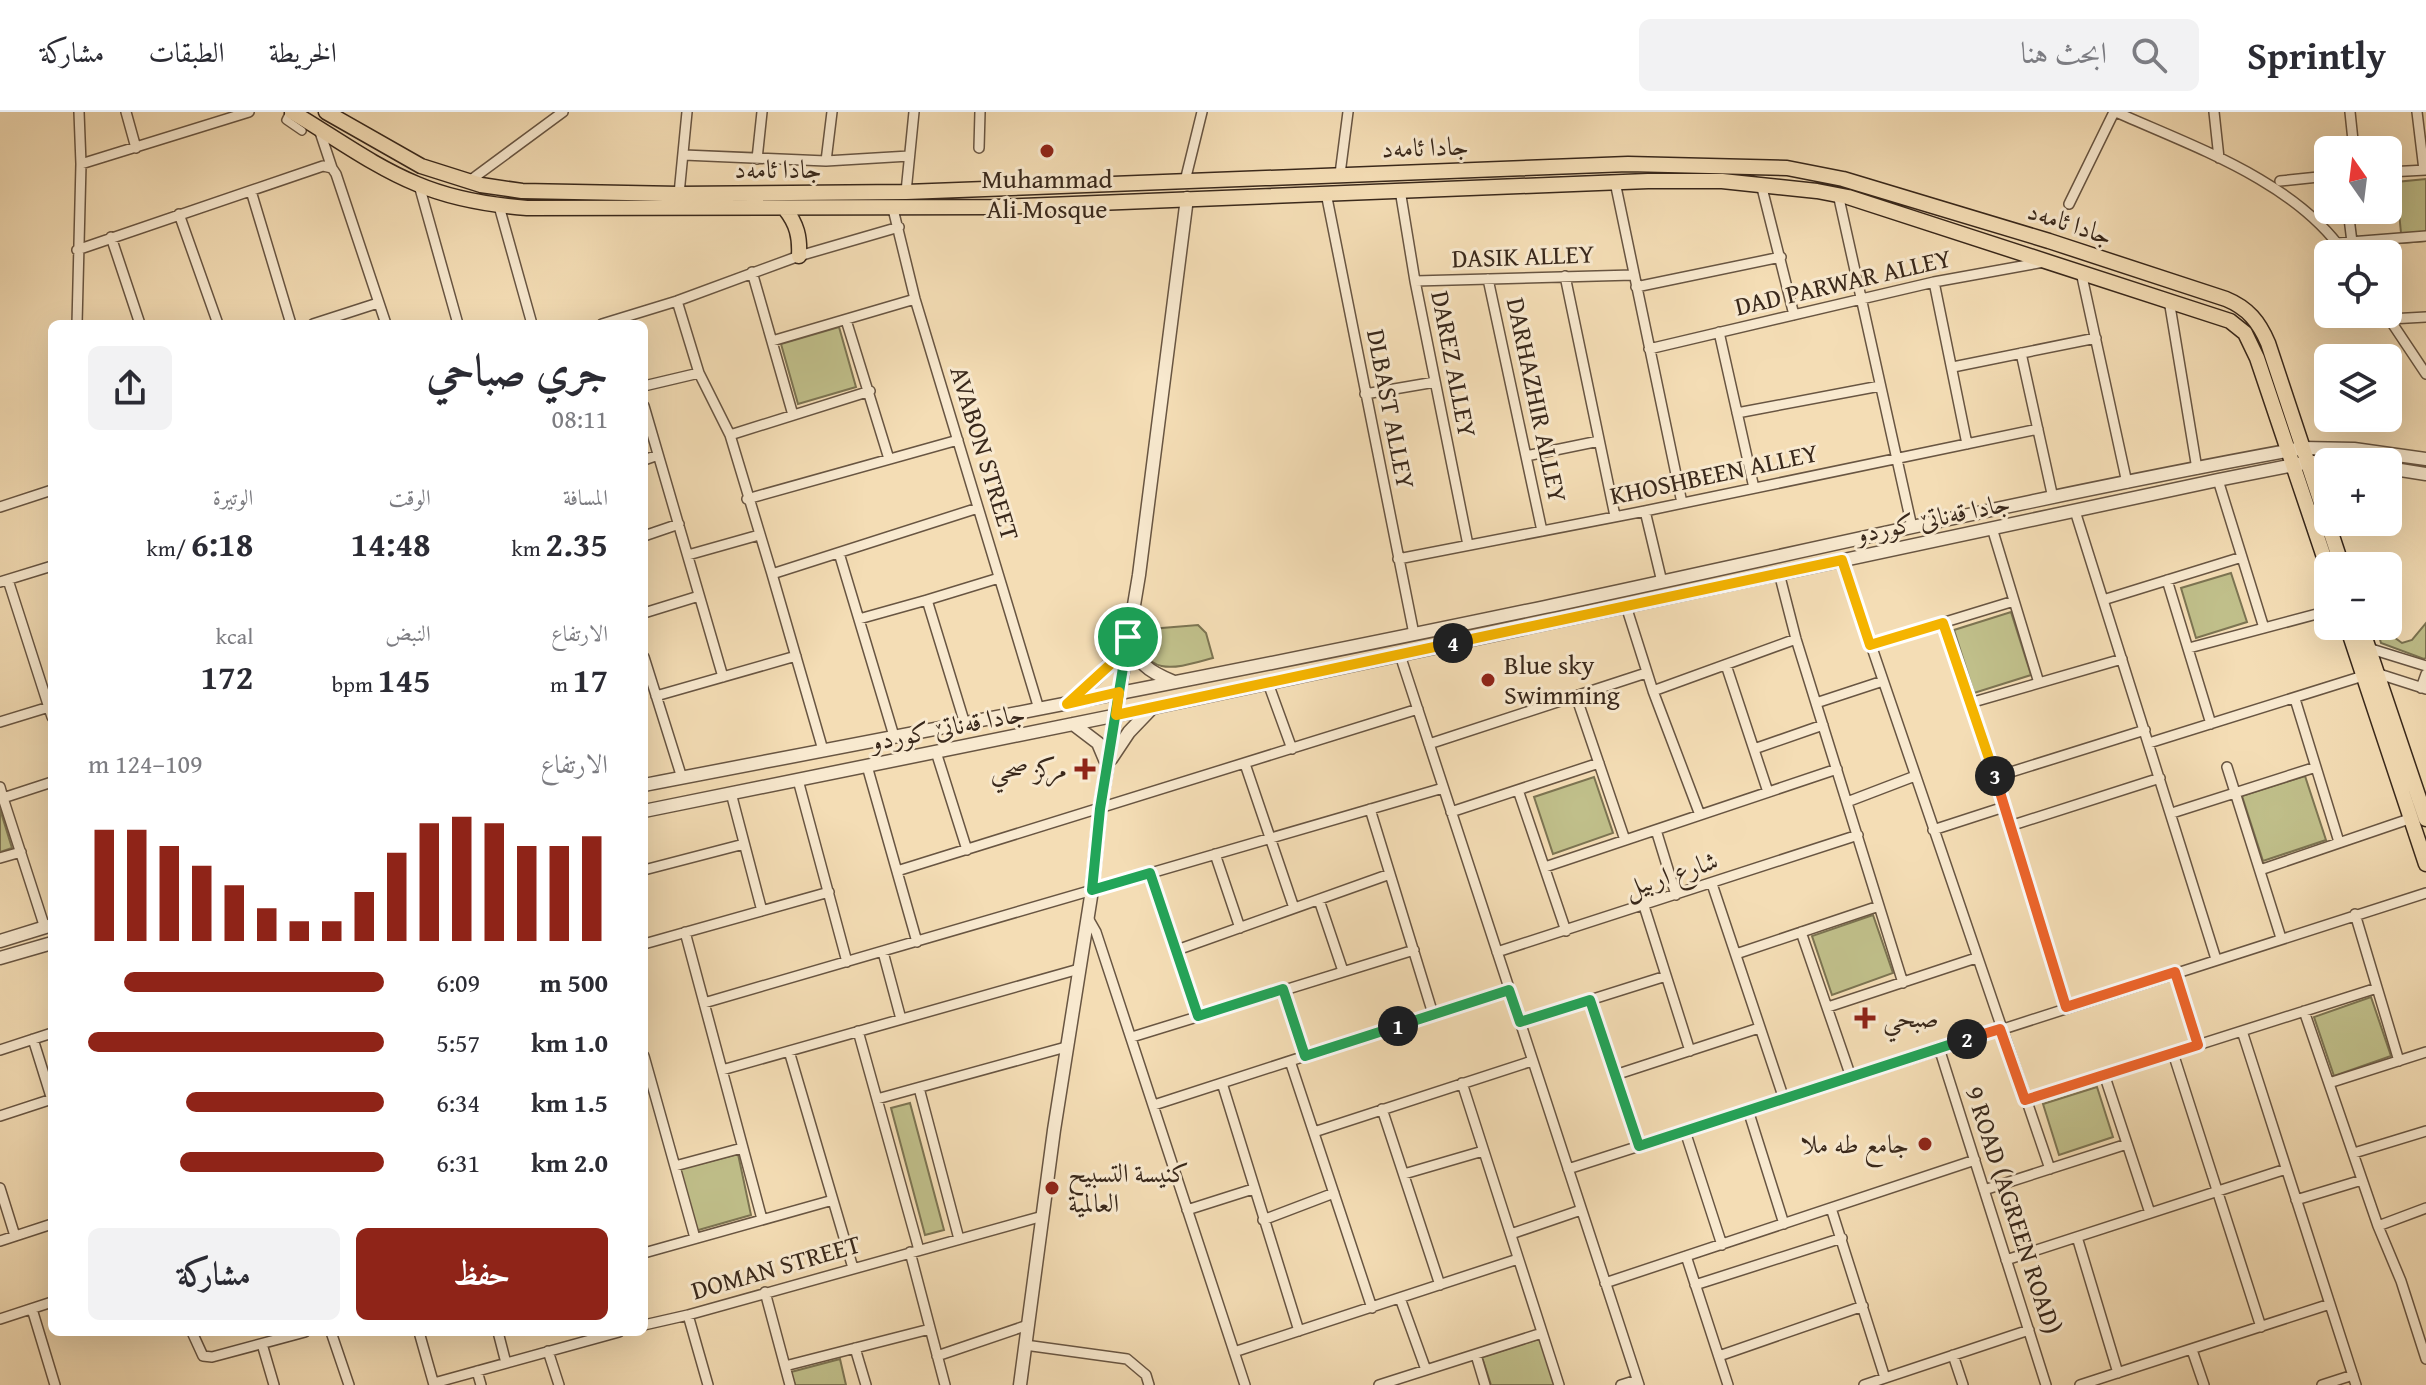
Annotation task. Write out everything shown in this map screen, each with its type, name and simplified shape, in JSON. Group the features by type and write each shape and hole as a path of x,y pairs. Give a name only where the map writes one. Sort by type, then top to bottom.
{"main road":[{"name":"جادا ئامەد","path":"326,112 400,157 442,175 522,191 679,194 906,192 1680,164 1816,172 2049,241 2226,299 2245,310 2256,320 2264,334 2338,552"},
{"name":"جادا ئامەد","path":"289,115 319,127 419,185 499,206 563,210 893,209 1615,182 1722,181 1838,194 2230,321 2245,333 2257,358 2322,552"},
{"path":"1495,169 1497,187"},
{"path":"1464,170 1465,188"},
{"path":"785,209 796,225 799,256"},
{"path":"2354,640 2419,777 2426,864"},
{"path":"2365,640 2370,675 2422,815"}],"street":[{"path":"77,320 81,164 79,112"},
{"path":"126,112 136,148"},
{"path":"204,112 208,123"},
{"path":"81,164 249,112"},
{"path":"468,182 563,112"},
{"path":"679,194 687,112"},
{"path":"757,159 762,112"},
{"path":"826,161 832,112"},
{"path":"906,192 914,112"},
{"path":"979,148 980,112"},
{"path":"1185,181 1202,112"},
{"path":"1340,174 1348,112"},
{"path":"2069,204 2115,112 2219,158 2306,211 2334,240"},
{"path":"2214,112 2219,158"},
{"path":"2350,112 2353,136"},
{"path":"2402,171 2425,170 2417,112"},
{"path":"289,115 302,131"},
{"path":"319,127 384,320"},
{"path":"684,155 826,161 909,156"},
{"path":"77,250 323,166 332,168"},
{"path":"2280,181 2314,177"},
{"path":"1615,182 1682,503"},
{"path":"1761,184 1794,315"},
{"path":"419,185 457,320"},
{"name":"DAREZ ALLEY","path":"1400,190 1468,545"},
{"path":"251,191 290,320"},
{"name":"DLBAST ALLEY","path":"1326,193 1414,634"},
{"path":"1838,194 1912,527"},
{"path":"1020,1385 1066,1047 1092,890 1100,809 1139,575 1187,198"},
{"path":"499,206 531,320"},
{"name":"AVABON STREET","path":"893,209 915,299 1039,709"},
{"path":"179,214 217,320"},
{"path":"615,320 677,301 799,256 899,227"},
{"path":"2377,240 2426,236"},
{"path":"111,237 139,320"},
{"path":"1636,287 1781,257"},
{"name":"DAD PARWAR ALLEY","path":"1649,349 1934,282 2047,261"},
{"path":"752,272 793,415"},
{"path":"2081,272 2127,483"},
{"name":"DASIK ALLEY","path":"1415,281 1633,275"},
{"path":"1565,276 1615,516"},
{"name":"DARHAZHIR ALLEY","path":"1488,279 1542,531"},
{"path":"1934,282 1967,444"},
{"path":"772,341 915,299"},
{"path":"2169,300 2197,469"},
{"path":"677,301 699,373 730,435 823,750"},
{"path":"325,320 378,303"},
{"path":"2402,317 2426,317"},
{"path":"846,320 889,459"},
{"path":"2395,328 2426,374"},
{"path":"1719,332 1754,488"},
{"path":"1953,367 2096,338"},
{"path":"2021,353 2053,498"},
{"path":"648,385 699,373"},
{"path":"1365,394 1435,382"},
{"path":"1737,413 1880,386"},
{"path":"730,435 870,391"},
{"path":"648,420 723,677"},
{"name":"KHOSHBEEN ALLEY","path":"1398,559 2038,429"},
{"path":"747,499 958,440"},
{"path":"1526,456 1599,441"},
{"path":"2290,458 2303,448 2335,447 2426,459"},
{"path":"648,459 658,455"},
{"path":"2290,458 2314,462"},
{"name":"جادا قەناتێ کوردو","path":"648,784 1175,683 2197,469 2290,458"},
{"name":"جادا قەناتێ کوردو","path":"648,810 1152,708 2075,511 2218,480 2290,458"},
{"path":"2402,470 2426,474"},
{"path":"2218,480 2264,628"},
{"path":"0,507 48,491"},
{"path":"772,574 978,508"},
{"path":"1645,511 1662,582"},
{"path":"2075,511 2216,959"},
{"path":"648,535 679,524"},
{"path":"1992,528 2039,683"},
{"path":"688,555 759,535"},
{"path":"839,553 894,736"},
{"path":"2103,600 2242,557"},
{"path":"1842,560 2050,1169"},
{"path":"48,567 4,581 48,706"},
{"path":"1779,573 1796,639 1903,983"},
{"path":"859,619 999,578"},
{"path":"2167,580 2211,724"},
{"path":"648,612 699,596"},
{"path":"927,600 965,724"},
{"path":"1870,645 2014,601"},
{"path":"1626,606 1646,673 1700,815"},
{"path":"2189,648 2314,615"},
{"path":"1943,623 1995,777 2066,1007"},
{"path":"1128,637 1141,665 1150,673 1175,683"},
{"path":"1067,704 1114,661 1128,637"},
{"path":"1653,691 1796,639"},
{"path":"2368,648 2426,666"},
{"path":"1400,655 1638,1382 1621,1385"},
{"path":"656,696 796,656"},
{"path":"1970,703 2122,659"},
{"path":"1726,665 1768,792"},
{"path":"648,670 682,778"},
{"path":"1429,744 1646,673"},
{"path":"2149,743 2370,675 2424,689 2426,674"},
{"path":"1816,703 1883,681"},
{"path":"1268,683 1292,749"},
{"path":"1576,696 1625,840"},
{"path":"2295,699 2339,842"},
{"path":"1107,765 1129,732 1152,708"},
{"path":"897,871 1418,709"},
{"path":"0,722 48,712"},
{"path":"1073,724 1098,743 1107,765"},
{"path":"1754,749 1823,725"},
{"path":"1995,777 2145,730"},
{"path":"936,752 967,850"},
{"path":"1451,812 1599,763"},
{"path":"1245,764 1294,908"},
{"path":"867,766 917,942"},
{"path":"2227,767 2281,938"},
{"path":"2172,813 2316,767"},
{"path":"1545,867 1837,769"},
{"path":"1847,802 1915,776"},
{"path":"2010,826 2160,778"},
{"path":"798,780 847,962"},
{"path":"0,941 48,926 1,794 48,783"},
{"path":"704,1003 1443,788"},
{"path":"1518,790 1566,931"},
{"path":"731,793 762,911"},
{"path":"1933,830 2004,807"},
{"path":"1370,809 1433,1014"},
{"path":"2260,870 2422,815"},
{"path":"1656,830 1676,895"},
{"name":"شارع اربيل","path":"1497,952 1858,835"},
{"path":"648,869 744,844"},
{"path":"0,858 21,852"},
{"path":"1215,854 1240,928"},
{"path":"1150,873 1198,1016"},
{"path":"1177,950 1390,874"},
{"path":"1712,884 1784,1099"},
{"path":"648,943 829,892"},
{"path":"1568,1169 2426,893"},
{"path":"1319,900 1343,971"},
{"path":"1644,906 1690,1051"},
{"path":"1736,954 1879,906"},
{"path":"2355,914 2399,1061"},
{"path":"1088,917 1132,1037 1245,1385"},
{"path":"685,932 762,1219"},
{"path":"1801,932 1851,1077"},
{"path":"0,958 48,944"},
{"path":"1132,1037 1414,950"},
{"path":"883,952 901,1019"},
{"path":"1828,1007 1976,958"},
{"path":"722,1070 1079,969"},
{"path":"2175,972 2198,1045"},
{"path":"1520,1022 1666,976"},
{"path":"2025,1100 2377,988"},
{"path":"1283,989 1305,1056"},
{"path":"1154,1105 1509,990"},
{"path":"1590,1000 1639,1146"},
{"path":"2304,1011 2426,1359"},
{"path":"1615,1075 1759,1028"},
{"path":"858,1031 945,1385"},
{"path":"2242,1031 2354,1380 2322,1385"},
{"path":"0,1050 48,1034"},
{"path":"33,1039 48,1086"},
{"path":"877,1099 1066,1047"},
{"name":"9 ROAD (AGREEN ROAD)","path":"1939,1048 2046,1385"},
{"path":"789,1051 853,1268"},
{"path":"2329,1083 2426,1052"},
{"path":"2173,1053 2261,1327"},
{"path":"1290,1061 1372,1308"},
{"path":"1314,1132 1532,1061"},
{"path":"2104,1074 2150,1213"},
{"path":"1222,1083 1299,1331"},
{"path":"1462,1083 1559,1385"},
{"path":"919,1088 959,1239"},
{"path":"649,1091 675,1166 695,1238"},
{"path":"0,1116 48,1100"},
{"path":"1382,1109 1440,1285"},
{"path":"1748,1110 1784,1224"},
{"path":"1685,1131 1722,1245"},
{"path":"2354,1153 2426,1131"},
{"path":"1984,1190 2127,1144"},
{"path":"675,1166 742,1148"},
{"path":"1404,1174 1483,1151"},
{"path":"1605,1283 1975,1160"},
{"path":"2006,1260 2286,1169"},
{"path":"2296,1200 2362,1180"},
{"path":"0,1188 15,1236"},
{"path":"1187,1210 1253,1189"},
{"path":"1263,1220 1334,1193"},
{"path":"648,1252 833,1200"},
{"path":"1831,1208 1885,1378"},
{"path":"2378,1226 2426,1208"},
{"path":"1511,1234 1581,1210"},
{"name":"DOMAN STREET","path":"648,1324 1043,1216"},
{"path":"0,1241 48,1225"},
{"path":"2077,1237 2118,1373"},
{"path":"1695,1285 1842,1238"},
{"path":"1686,1256 1728,1385"},
{"path":"1234,1352 1518,1259"},
{"path":"765,1292 790,1385"},
{"path":"1400,1298 1426,1370"},
{"path":"0,1319 48,1303"},
{"path":"2080,1385 2330,1304"},
{"path":"1719,1356 1863,1306"},
{"path":"32,1309 55,1385"},
{"path":"688,1315 708,1385"},
{"path":"937,1356 1028,1325"},
{"path":"785,1366 930,1329"},
{"path":"1864,1385 2029,1330"},
{"path":"1379,1385 1405,1381 1426,1370 1542,1333"},
{"path":"194,1336 203,1356 212,1357 291,1336"},
{"path":"332,1336 349,1385"},
{"path":"420,1336 434,1384 605,1336"},
{"path":"499,1336 506,1363"},
{"path":"574,1336 576,1344"},
{"path":"262,1344 274,1385"},
{"path":"1025,1345 1127,1359 1146,1375 1149,1385"},
{"path":"855,1348 866,1385"},
{"path":"2192,1350 2204,1385"},
{"path":"548,1351 559,1385"},
{"path":"1476,1355 1485,1385"},
{"path":"1953,1355 1963,1385"},
{"path":"477,1371 481,1385"}],"shaded area":[{"path":"2426,179 2426,241 2402,243 2402,181"},
{"path":"839,327 856,387 798,404 781,344"},
{"path":"2231,573 2247,622 2196,638 2181,588"},
{"path":"2011,612 2031,675 1974,693 1954,630"},
{"path":"2426,623 2426,658 2381,643 2380,640 2398,640 2402,643 2412,640"},
{"path":"1198,625 1206,633 1213,658 1176,667 1165,666 1155,664 1141,646 1138,630"},
{"path":"2305,776 2326,840 2263,861 2242,796"},
{"path":"1594,777 1613,833 1553,854 1534,797"},
{"path":"0,809 12,848 0,852"},
{"path":"1873,915 1893,973 1832,995 1812,936"},
{"path":"2371,997 2391,1056 2334,1076 2314,1017"},
{"path":"2097,1087 2113,1137 2059,1155 2043,1104"},
{"path":"910,1103 944,1230 925,1235 891,1108"},
{"path":"738,1154 751,1215 695,1231 680,1169"},
{"path":"1542,1338 1557,1385 1491,1385 1482,1357"},
{"path":"840,1359 846,1385 795,1385 791,1372"}],"place":[{"name":"Muhammad Ali Mosque","path":"1047,151"},
{"name":"Blue sky Swimming","path":"1488,680"},
{"name":"مركز صحي","path":"1085,769"},
{"name":"صبحي","path":"1865,1018"},
{"name":"جامع طه ملا","path":"1925,1144"},
{"name":"كنيسة التسبيح العالمية","path":"1052,1188"}],"route":[{"path":"1128,637 1114,661 1067,704 1119,692 1116,715 1842,560 1870,645 1943,623 1995,777 2066,1007 2175,972 2198,1045 2025,1100 2000,1029 1639,1146 1590,1000 1520,1022 1509,990 1305,1056 1283,989 1198,1016 1150,873 1092,890 1100,809 1116,715 1128,637"}]}
